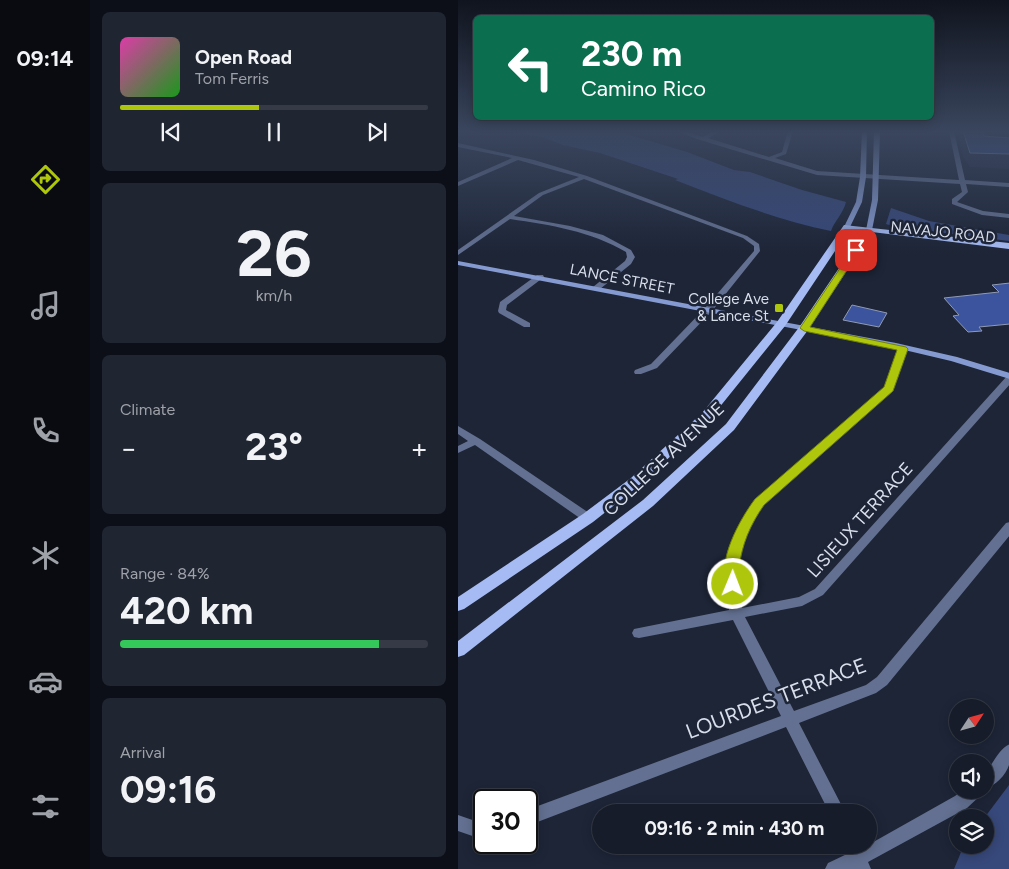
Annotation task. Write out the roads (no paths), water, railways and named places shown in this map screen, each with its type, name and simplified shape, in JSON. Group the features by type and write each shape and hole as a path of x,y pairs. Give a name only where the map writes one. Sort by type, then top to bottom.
{"main road":[{"path":"845,231 859,202 863,172"},
{"path":"867,234 875,200 876,172"},
{"name":"NAVAJO ROAD","path":"845,231 1010,253"},
{"name":"COLLEGE AVENUE","path":"458,605 588,518 636,481 706,416 781,324 845,231"},
{"name":"NAVAJO ROAD","path":"867,234 1010,246"},
{"name":"COLLEGE AVENUE","path":"458,650 618,528 648,503 730,427 804,328 867,234"},
{"name":"LANCE STREET","path":"458,263 804,328 974,364 1010,377"}],"street":[{"path":"458,184 486,172"},
{"path":"566,172 629,192 754,242 757,251 709,309 654,366 638,372"},
{"path":"813,172 876,178 1010,185"},
{"path":"960,172 965,192 954,200 954,203 961,207 988,214 1010,216"},
{"path":"458,253 542,194 585,177"},
{"path":"508,217 561,225 598,236 629,251 631,257 628,262 597,288"},
{"path":"526,325 505,314 502,311 503,304 540,277"},
{"path":"832,804 791,718 736,613 732,570 738,537 748,518 760,502 889,388 903,349"},
{"name":"LISIEUX TERRACE","path":"639,633 802,601 820,592 1010,377"},
{"path":"458,429 588,518"},
{"path":"458,450 476,441"},
{"name":"LOURDES TERRACE","path":"538,814 872,688 882,681 1010,526"},
{"path":"994,774 1010,751"},
{"path":"834,869 964,799"},
{"path":"458,823 473,828"}],"place":[{"name":"College Ave & Lance St","path":"779,308"}]}
